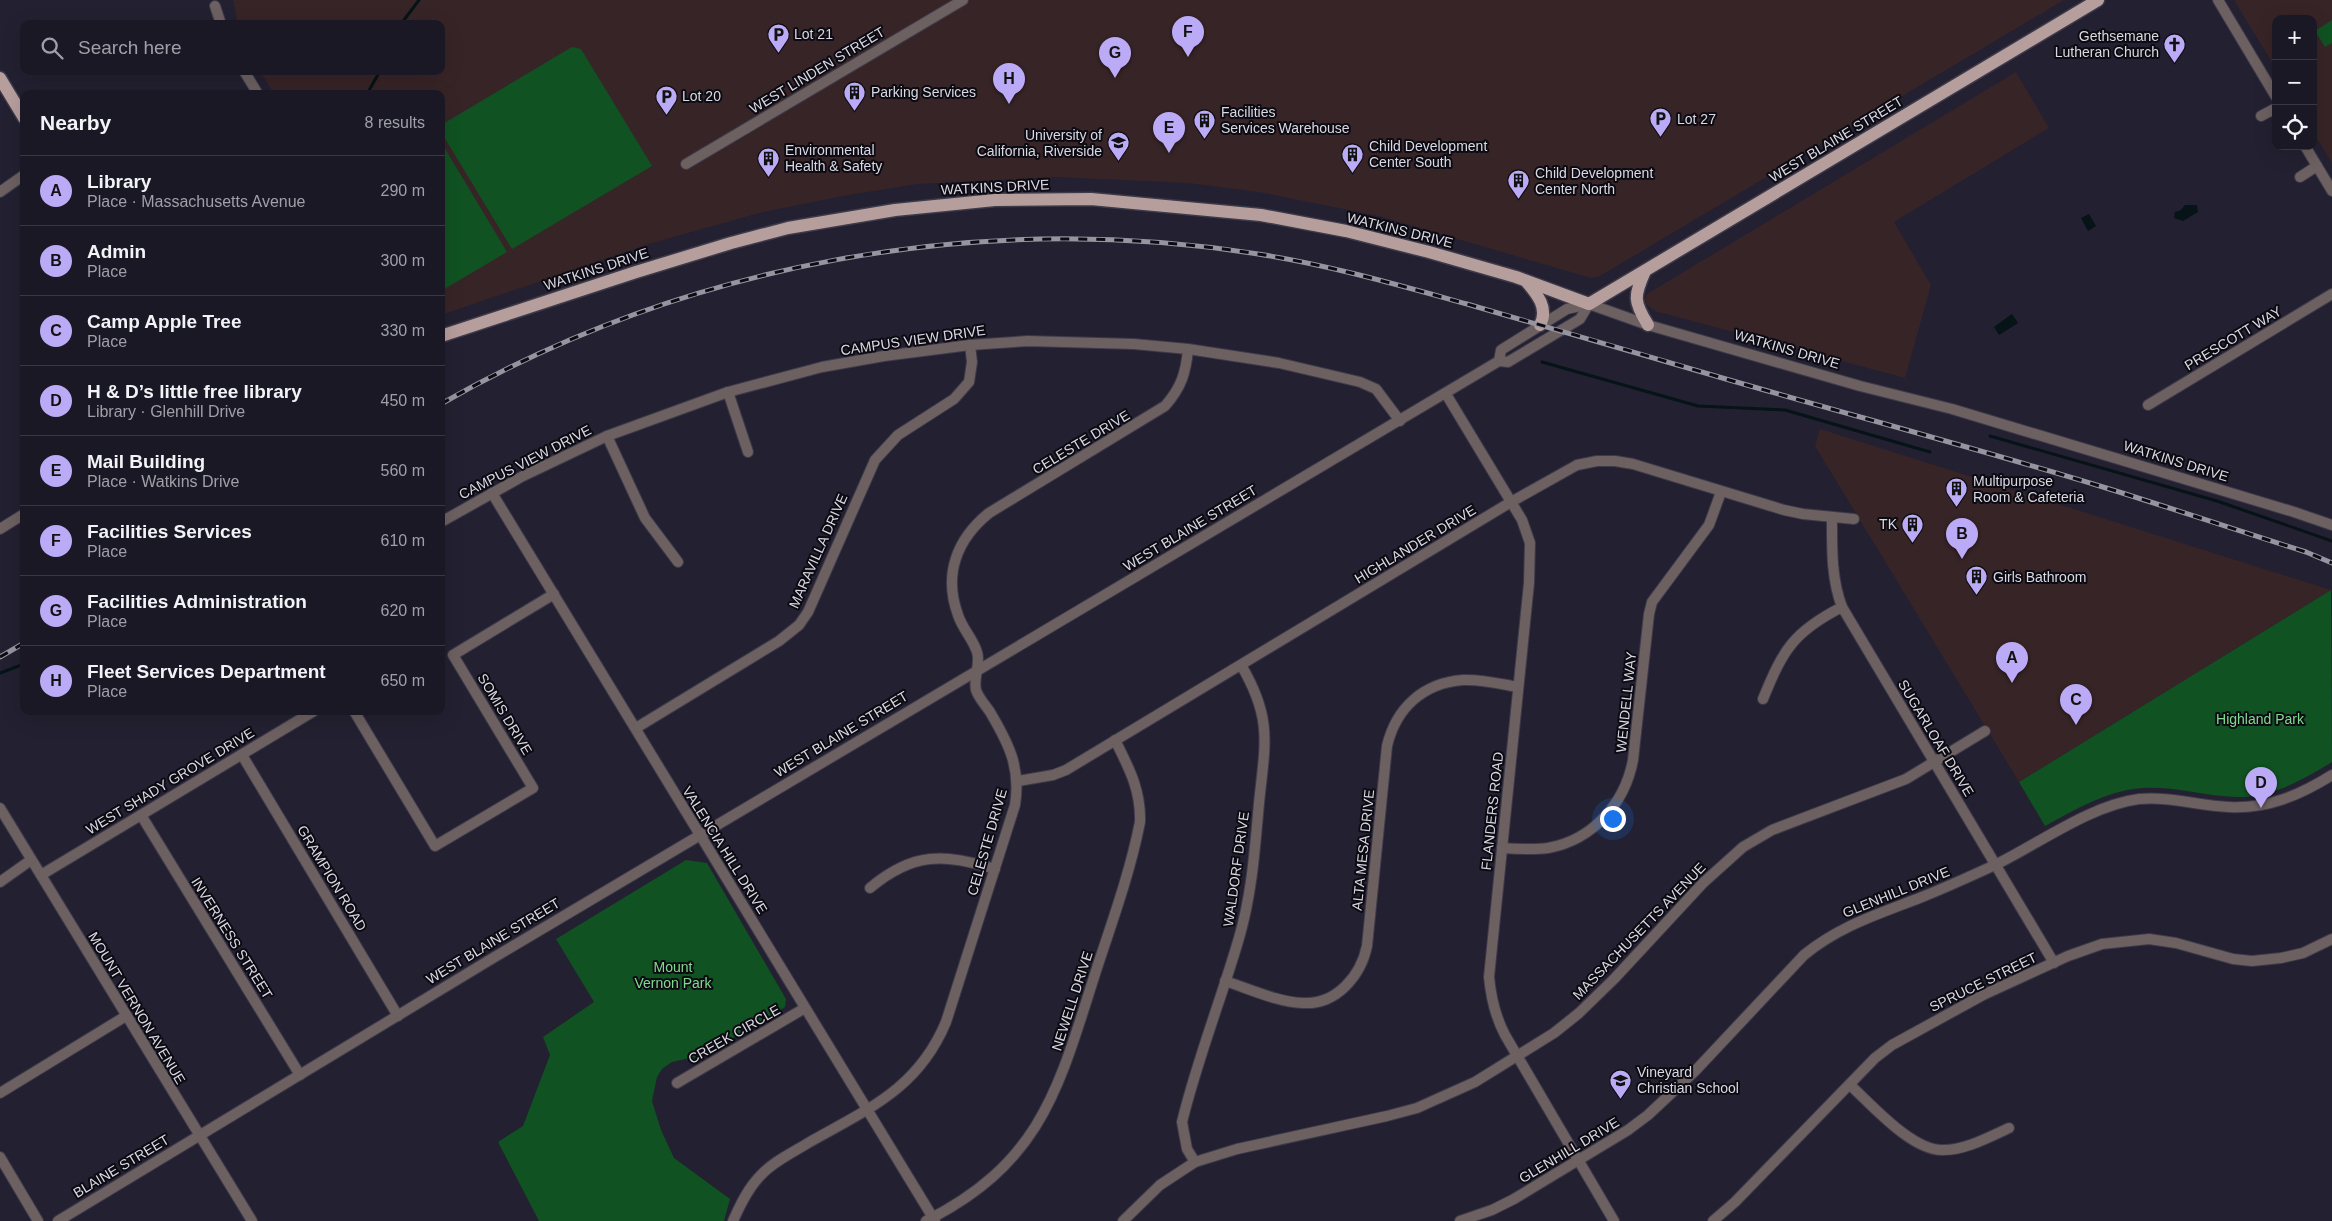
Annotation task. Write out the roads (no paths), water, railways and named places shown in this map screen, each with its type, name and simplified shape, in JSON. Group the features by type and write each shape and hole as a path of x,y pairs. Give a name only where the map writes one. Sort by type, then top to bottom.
{"main road":[{"name":"WEST BLAINE STREET","path":"1589,304 2098,0"},
{"path":"0,78 20,111"},
{"name":"WATKINS DRIVE","path":"445,335 636,272 788,228 895,210 995,200 1091,199 1261,215 1346,231 1428,252 1526,281 1589,304"},
{"path":"1645,271 1635,297 1636,306 1648,325"},
{"path":"1526,281 1542,306 1544,318 1540,325"}],"street":[{"name":"WEST LINDEN STREET","path":"686,164 962,0"},
{"path":"2218,0 2272,90"},
{"path":"215,6 220,20"},
{"path":"246,75 256,90"},
{"path":"2261,116 2272,110"},
{"path":"2307,150 2332,191"},
{"path":"2300,177 2317,166"},
{"path":"0,192 20,179"},
{"name":"PRESCOTT WAY","path":"2148,405 2332,294"},
{"name":"WATKINS DRIVE","path":"1589,304 1609,313 1648,325 1860,386 1992,420 2294,512 2332,526"},
{"name":"WEST BLAINE STREET","path":"1499,361 1501,350 1540,325 1567,309 1589,304"},
{"name":"WEST BLAINE STREET","path":"200,1135 701,834 1499,361 1508,362 1580,319 1589,304"},
{"name":"CAMPUS VIEW DRIVE","path":"445,520 492,492 607,436 728,392 822,367 884,356 970,345 1028,341 1134,344 1188,349 1279,364 1360,382 1376,389 1400,421"},
{"name":"MARAVILLA DRIVE","path":"636,728 779,641 799,625 815,598 875,460 898,434 962,391 969,382 971,374 970,345"},
{"name":"CELESTE DRIVE","path":"733,1221 747,1192 771,1166 887,1097 914,1074 938,1040 1015,805 1018,782 1014,760 1007,743 976,689 978,652 957,614 952,594 952,576 962,541 973,526 989,514 1165,406 1180,387 1185,376 1188,349"},
{"path":"728,392 748,452"},
{"name":"FLANDERS ROAD","path":"1446,394 1511,502 1528,533 1530,543 1529,583 1489,977 1494,1012 1516,1056 1614,1221"},
{"path":"607,436 645,518 678,562"},
{"name":"HIGHLANDER DRIVE","path":"1018,782 1046,777 1066,770 1511,502 1577,466 1596,461 1633,464 1721,492 1803,514 1854,519"},
{"name":"VALENCIA HILL DRIVE","path":"492,492 636,728 680,804 701,834 931,1220"},
{"name":"WENDELL WAY","path":"1502,848 1537,849 1572,841 1608,814 1618,801 1630,776 1634,760 1649,614 1652,602 1709,525 1721,492"},
{"path":"0,529 20,516"},
{"name":"SUGARLOAF DRIVE","path":"1832,517 1833,567 1837,594 1842,607 2054,962"},
{"name":"SOMIS DRIVE","path":"356,715 435,846 533,788 454,654 554,594"},
{"path":"1763,700 1775,670 1794,638 1819,619 1842,607"},
{"name":"WALDORF DRIVE","path":"1195,1162 1187,1149 1182,1122 1246,913 1253,869 1265,738 1264,720 1254,686 1241,665"},
{"name":"ALTA MESA DRIVE","path":"1225,981 1289,1002 1306,1003 1331,996 1350,982 1364,959 1368,946 1387,746 1402,709 1422,694 1448,683 1465,680 1518,687"},
{"name":"WEST SHADY GROVE DRIVE","path":"41,875 307,715"},
{"name":"MASSACHUSETTS AVENUE","path":"1123,1221 1160,1185 1195,1162 1237,1149 1417,1108 1475,1082 1554,1034 1579,1013 1614,979 1703,883 1743,847 1772,830 1906,779 1985,731"},
{"name":"NEWELL DRIVE","path":"931,1220 976,1191 1002,1170 1042,1116 1064,1070 1110,928 1140,822 1140,798 1134,777 1114,740"},
{"name":"GRAMPION ROAD","path":"242,755 398,1016"},
{"name":"GLENHILL DRIVE","path":"1460,1221 1492,1210 1514,1199 1628,1130 1656,1108 1696,1070 1804,955 1820,942 1852,923 1949,886 1996,864 2097,811 2118,803 2164,798 2229,807 2255,806 2298,795 2332,775"},
{"name":"MOUNT VERNON AVENUE","path":"0,808 252,1221"},
{"name":"INVERNESS STREET","path":"141,815 300,1075"},
{"path":"870,888 895,870 930,858 962,860 995,869"},
{"path":"0,882 32,860"},
{"name":"SPRUCE STREET","path":"1713,1221 1735,1202 1875,1058 1905,1036 1983,995 2054,962 2095,946 2128,940 2163,940 2233,959 2252,961 2281,958 2303,952 2332,938"},
{"name":"CREEK CIRCLE","path":"677,1083 805,1008"},
{"path":"0,1093 126,1016"},
{"path":"1850,1085 1911,1138 1933,1150 1955,1149 2009,1128"},
{"name":"BLAINE STREET","path":"58,1221 200,1135"},
{"path":"0,1157 38,1221"}],"waterway":[{"path":"404,20 419,0"},
{"path":"369,90 378,75"},
{"path":"1542,362 1698,406 1785,410 1930,452"},
{"path":"1990,436 2217,501 2332,541"},
{"path":"0,673 20,666"}],"railway":[{"path":"445,402 535,355 633,315 734,283 837,260 942,245 1047,239 1153,242 1258,254 1337,270 1415,290 2055,473 2306,552 2332,563"},
{"path":"0,657 20,645"}],"place":[{"name":"Lot 21","path":"778,53"},
{"name":"Facilities Services","path":"1188,57"},
{"name":"Gethsemane Lutheran Church","path":"2175,63"},
{"name":"Facilities Administration","path":"1115,78"},
{"name":"Fleet Services Department","path":"1009,104"},
{"name":"Parking Services","path":"855,111"},
{"name":"Lot 20","path":"666,115"},
{"name":"Lot 27","path":"1661,138"},
{"name":"Facilities Services Warehouse","path":"1205,139"},
{"name":"Mail Building","path":"1169,153"},
{"name":"University of California, Riverside","path":"1118,162"},
{"name":"Child Development Center South","path":"1353,173"},
{"name":"Environmental Health & Safety","path":"769,177"},
{"name":"Child Development Center North","path":"1519,200"},
{"name":"Multipurpose Room & Cafeteria","path":"1957,508"},
{"name":"TK","path":"1913,543"},
{"name":"Admin","path":"1962,559"},
{"name":"Girls Bathroom","path":"1977,596"},
{"name":"Library","path":"2012,683"},
{"name":"Camp Apple Tree","path":"2076,725"},
{"name":"H & D’s little free library","path":"2261,808"},
{"name":"Vineyard Christian School","path":"1621,1099"}],"park label":[{"name":"Highland Park","path":"2260,719"},
{"name":"Mount Vernon Park","path":"673,976"}]}
